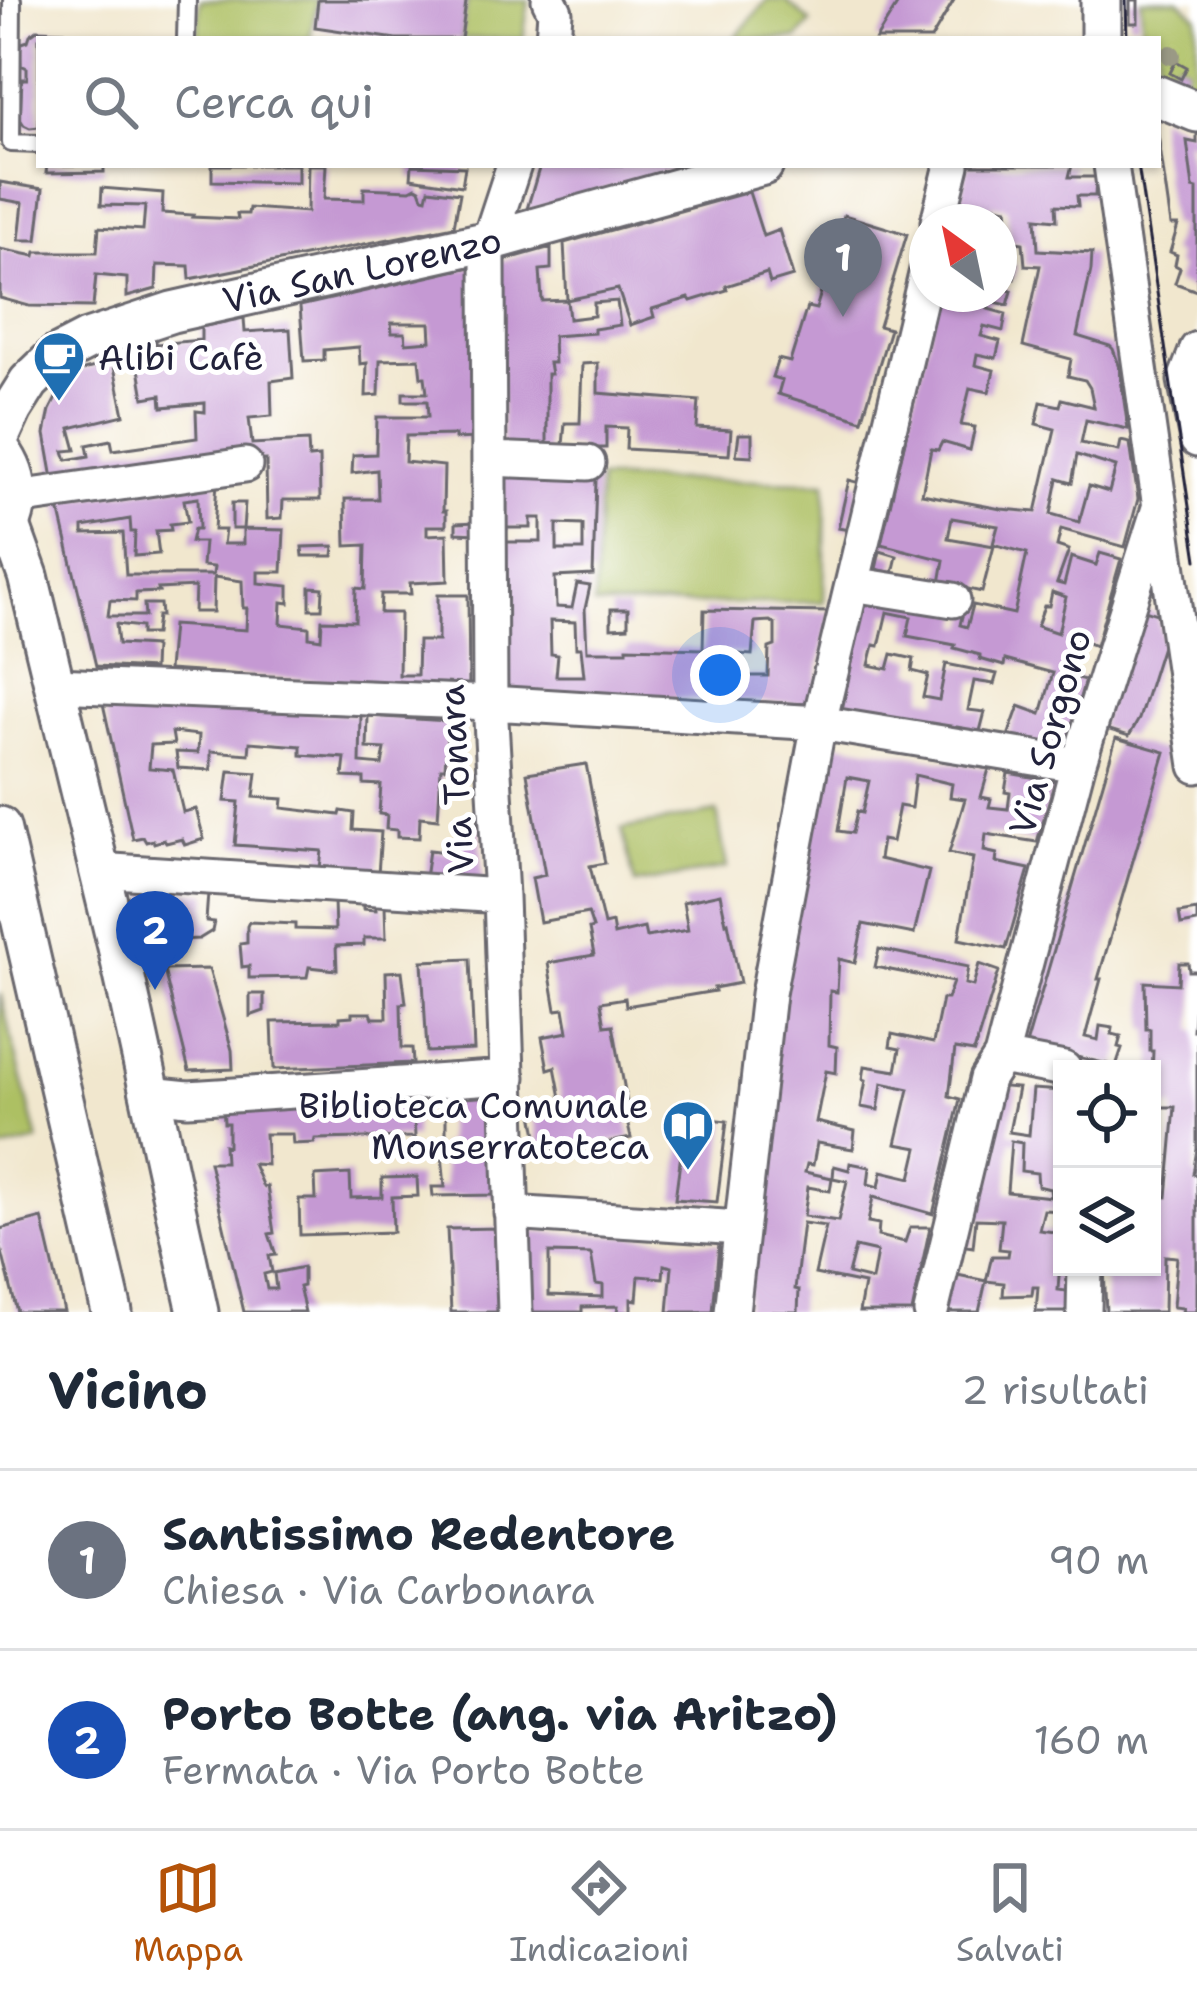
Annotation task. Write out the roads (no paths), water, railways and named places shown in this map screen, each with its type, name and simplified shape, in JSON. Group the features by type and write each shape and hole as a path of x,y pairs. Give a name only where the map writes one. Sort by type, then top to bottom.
{"street":[{"path":"549,0 555,12 553,36"},
{"path":"1101,0 1101,36"},
{"path":"1161,97 1197,112"},
{"name":"Via Tonara","path":"513,168 489,241 489,459 490,703 515,1312"},
{"name":"Via San Lorenzo","path":"4,410 56,356 87,340 172,312 489,241 752,168"},
{"path":"942,204 951,168"},
{"name":"Via Sorgono","path":"931,1312 987,1079 1001,1057 1078,765 1159,508 1112,168"},
{"path":"732,1312 768,994 819,722 917,312"},
{"path":"1197,349 1185,380 1197,440"},
{"path":"0,450 12,469 9,522 28,575 118,946 198,1312"},
{"path":"489,459 588,463"},
{"path":"9,522 245,465"},
{"path":"1159,508 1197,766"},
{"path":"852,584 953,600"},
{"path":"55,685 819,722 1078,765"},
{"path":"0,827 8,904 112,1312"},
{"path":"98,870 501,896"},
{"path":"1001,1057 1053,1067"},
{"path":"149,1094 188,1098 508,1077"},
{"path":"511,1213 740,1228"},
{"path":"1084,1312 1085,1276"}],"lane":[{"path":"12,0 11,143 36,143"},
{"path":"186,36 187,0"}],"tram line":[{"path":"1126,0 1127,36"},
{"path":"1138,168 1197,560"}],"place":[{"name":"Santissimo Redentore","path":"843,317"},
{"name":"Alibi Cafè","path":"59,403"},
{"name":"Porto Botte (ang. via Aritzo)","path":"155,990"},
{"name":"Biblioteca Comunale Monserratoteca","path":"688,1172"}]}
